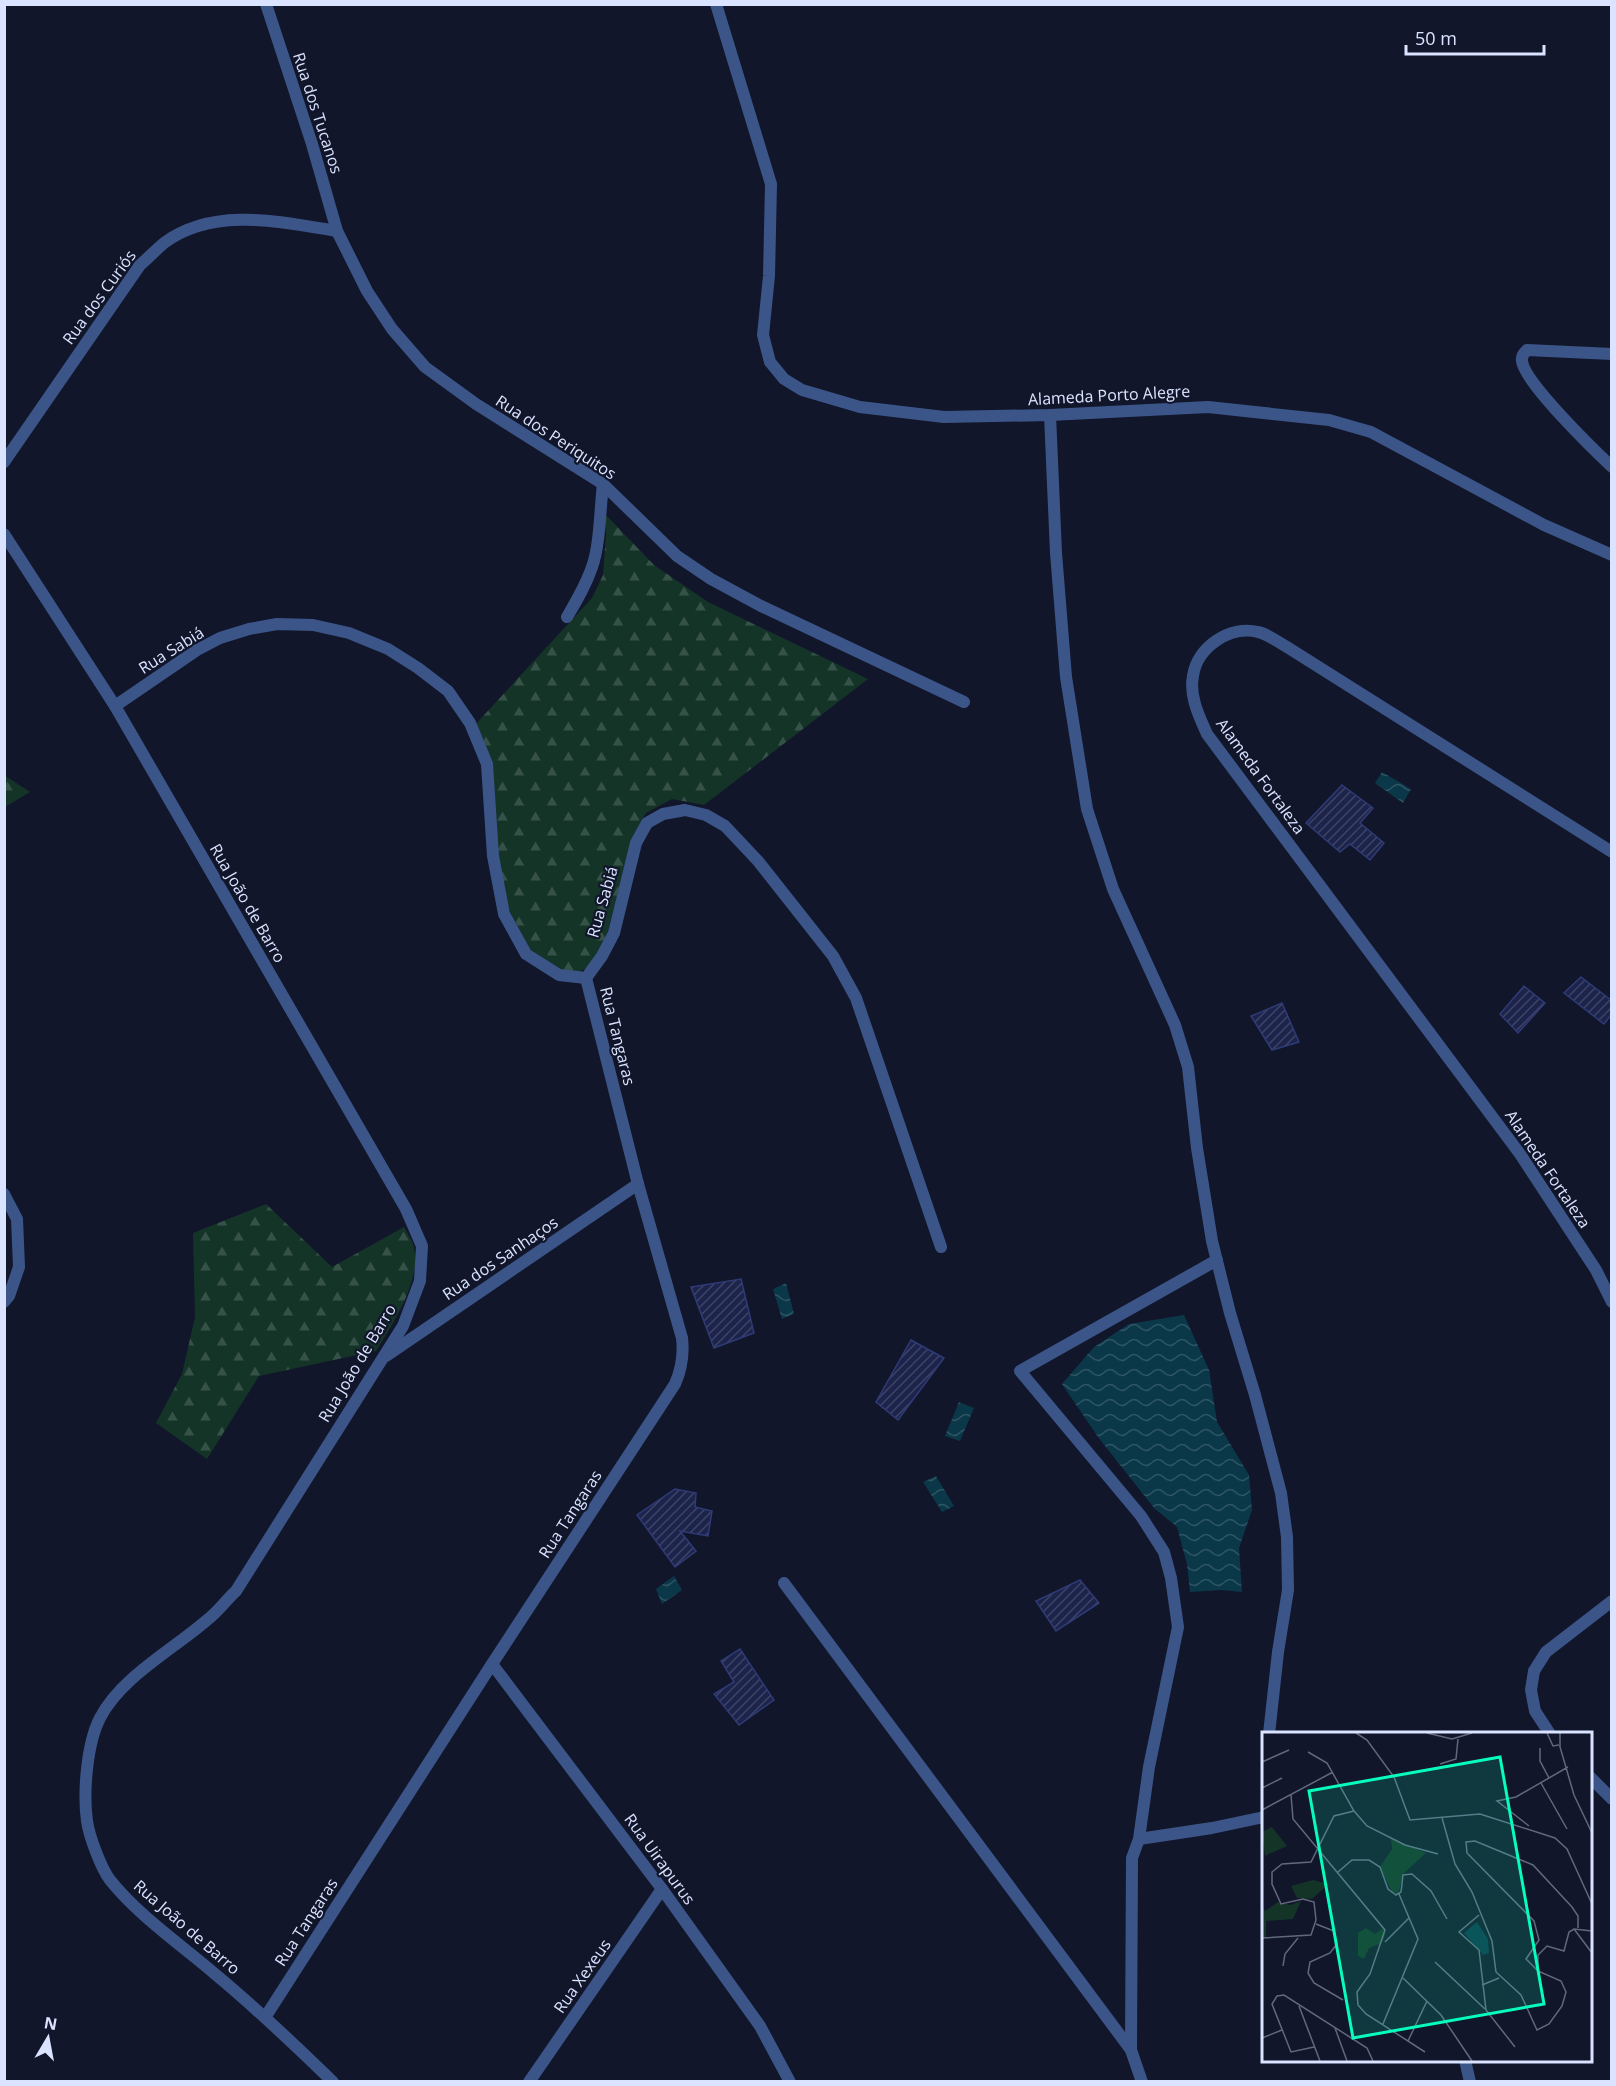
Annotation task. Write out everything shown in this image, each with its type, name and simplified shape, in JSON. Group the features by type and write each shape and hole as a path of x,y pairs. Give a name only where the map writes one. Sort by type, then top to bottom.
{"street":[{"name":"Rua dos Tucanos","path":"266,4 312,144 337,231"},
{"name":"Alameda Porto Alegre","path":"716,4 771,184 769,276 763,335 770,362 784,379 802,390 860,407 944,417 1050,415 1208,406 1329,420 1371,432 1544,525 1611,555"},
{"name":"Rua dos Curiós","path":"4,462 140,265 166,242 199,225 224,219 259,220 337,231"},
{"name":"Rua dos Periquitos","path":"337,231 367,291 392,329 425,367 476,404 603,484 677,556 711,579 761,606 964,702"},
{"path":"1611,354 1527,350 1521,361 1531,378 1566,422 1611,467"},
{"path":"1050,415 1056,553 1066,677 1087,809 1113,889 1175,1025 1188,1066 1197,1148 1217,1260 1281,1493 1287,1538 1288,1590 1269,1732"},
{"path":"567,616 582,592 593,566 603,484"},
{"name":"Rua João de Barro","path":"4,534 115,706 406,1209 422,1246 420,1281 403,1326 236,1591 209,1619 151,1662 118,1693 100,1718 91,1746 86,1778 87,1821 109,1878 140,1911 266,2016 333,2082"},
{"name":"Rua Sabiá","path":"115,706 197,650 249,629 277,624 313,625 349,633 388,649 448,691 470,723 487,764 493,856 504,914 526,954 559,975 586,978 602,956 614,933 636,843 647,824 663,814 685,810 706,815 725,826 758,861 833,956 856,998 941,1247"},
{"name":"Alameda Fortaleza","path":"1611,852 1297,653 1260,632 1245,630 1224,635 1209,645 1192,675 1192,692 1197,713 1207,734 1520,1155 1596,1270 1611,1302"},
{"name":"Rua Tangaras","path":"266,2016 680,1373 684,1357 682,1338 638,1184 586,978"},
{"name":"Rua dos Sanhaços","path":"381,1359 638,1184"},
{"path":"4,1194 17,1219 19,1267 9,1296 4,1302"},
{"path":"1131,2050 1132,1858 1139,1839 1149,1767 1178,1627 1164,1552 1141,1516 1020,1371 1217,1260"},
{"path":"784,1583 1131,2050 1142,2082"},
{"path":"1549,1732 1536,1711 1531,1690 1534,1671 1546,1652 1611,1601"},
{"name":"Rua Uirapurus","path":"492,1664 662,1889 760,2026 790,2082"},
{"path":"1592,1779 1611,1799"},
{"path":"1139,1839 1212,1828 1262,1817"},
{"name":"Rua Xexeus","path":"529,2082 662,1889"},
{"path":"1465,2062 1470,2082"}],"green space":[{"path":"603,512 654,565 708,602 868,679 704,805 672,799 646,813 631,840 608,931 590,966 577,973 560,970 530,949 510,912 496,864 492,765 473,727 592,598 603,575 606,534"},
{"path":"4,775 30,792 5,807 4,807"},
{"path":"266,1204 332,1267 404,1227 414,1248 414,1274 404,1302 376,1351 259,1376 207,1459 156,1423 182,1374 195,1317 193,1233"}],"water":[{"path":"1382,772 1411,789 1403,803 1375,783"},
{"path":"786,1283 794,1314 782,1319 773,1289"},
{"path":"1184,1315 1209,1370 1217,1422 1249,1475 1252,1510 1239,1548 1242,1592 1222,1590 1190,1592 1187,1564 1177,1527 1154,1508 1098,1437 1062,1384 1094,1347 1129,1324"},
{"path":"959,1402 974,1408 960,1441 945,1436"},
{"path":"936,1476 954,1506 942,1512 923,1482"},
{"path":"674,1576 682,1590 662,1604 656,1589"}],"building":[{"path":"1342,785 1373,808 1360,823 1384,843 1370,860 1350,844 1340,852 1306,823"},
{"path":"1581,977 1611,1000 1611,1015 1604,1024 1564,993"},
{"path":"1524,986 1545,1003 1518,1033 1500,1014"},
{"path":"1282,1003 1299,1042 1272,1050 1251,1016"},
{"path":"741,1279 754,1333 714,1348 691,1287"},
{"path":"911,1340 944,1358 898,1420 876,1402"},
{"path":"675,1489 696,1493 695,1507 712,1511 708,1536 680,1531 696,1551 675,1567 637,1515"},
{"path":"1080,1580 1099,1603 1056,1631 1036,1601"},
{"path":"740,1649 774,1700 739,1725 714,1694 734,1682 721,1661"}]}
